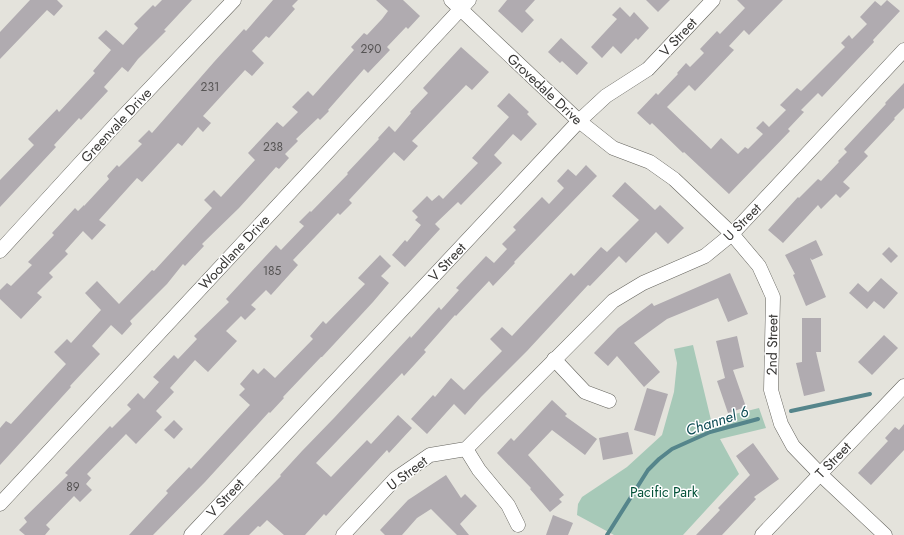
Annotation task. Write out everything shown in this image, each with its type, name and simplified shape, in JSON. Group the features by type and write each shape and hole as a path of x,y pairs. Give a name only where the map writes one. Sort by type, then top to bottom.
{"street":[{"name":"Greenvale Drive","path":"0,250 117,123 234,0"},
{"name":"V Street","path":"191,535 579,121 606,96 648,69 713,0"},
{"name":"Grovedale Drive","path":"460,3 579,121 613,148 650,162"},
{"name":"Woodlane Drive","path":"0,504 460,3"},
{"name":"U Street","path":"343,535 395,479 430,456 466,449 613,301 643,283 705,256 732,234 904,50"},
{"name":"2nd Street","path":"650,162 674,178 732,234 759,266 773,297 771,390 781,424 793,446 820,474 885,535"},
{"path":"554,359 585,392 609,401"},
{"name":"T Street","path":"762,535 904,386"},
{"path":"466,449 479,470 508,505 518,525"}],"green space":[{"name":"Pacific Park","path":"693,345 711,420 759,408 766,428 720,439 739,474 683,535 614,535 577,515 578,504 582,497 627,467 662,435 674,392 677,363 674,349"}],"building":[{"path":"30,0 57,0 63,6 54,16 47,10 0,59 0,32"},
{"path":"162,0 192,0 128,72 122,67 104,87 108,91 81,120 79,118 54,145 56,147 0,207 0,180 34,145 28,139 57,109 59,112 95,73 93,71 111,50 98,38 106,30 123,45 138,28 134,24 153,5 155,7"},
{"path":"273,0 298,0 292,6 295,9 269,38 266,36 252,51 264,63 252,76 245,70 203,116 211,123 203,132 198,127 182,146 178,143 142,182 137,178 99,220 106,225 92,240 83,231 65,251 68,254 49,273 53,277 37,293 42,297 21,319 0,299 0,290 7,283 11,286 32,265 28,262 54,235 52,233 75,208 78,211 84,206 109,179 107,176 117,165 119,167 142,144 138,141 149,130 152,133 244,29 246,31"},
{"path":"376,0 403,0 420,16 408,29 406,27 387,47 390,50 368,73 364,69 328,110 329,111 320,120 318,118 296,139 298,141 285,154 289,158 279,169 276,167 239,208 202,244 204,246 185,266 183,264 167,284 130,321 132,324 122,335 111,325 92,346 100,354 0,465 0,428 6,421 11,424 66,364 54,352 67,339 71,343 101,310 85,293 97,281 119,304 152,270 154,271 212,208 204,200 214,190 221,197 255,160 248,153 277,122 283,127 298,112 292,107 308,91 313,96 354,50 351,47 364,33 367,35 382,19 388,11"},
{"path":"507,0 535,0 525,11 534,20 522,33 498,11"},
{"path":"646,0 670,0 658,12"},
{"path":"737,0 783,0 749,35 744,30 729,46 734,50 695,91 689,85 667,107 711,149 721,138 738,154 745,147 748,149 763,134 756,128 763,121 769,127 786,110 780,105 797,88 801,91 845,47 841,43 849,35 852,39 867,24 860,17 875,1 881,6 887,0 900,11 873,40 874,42 822,97 818,93 801,110 804,112 788,129 790,131 729,194 652,123 650,125 637,113 656,93 658,95 678,74 677,73 686,63 690,67 704,53 700,49 717,31 720,34 745,8"},
{"path":"620,7 630,17 634,12 649,28 638,40 636,38 621,54 613,46 602,58 591,47 617,19 612,15"},
{"path":"561,38 588,63 577,75 562,61 560,63 548,52"},
{"path":"461,47 489,72 472,90 466,85 412,141 418,146 404,161 394,152 349,200 352,203 340,215 338,213 293,260 298,265 271,295 266,290 251,305 256,309 245,320 241,316 226,331 237,341 208,372 195,360 170,388 174,392 156,411 162,417 136,444 126,434 87,474 91,478 86,484 92,490 80,502 74,496 46,525 50,529 45,535 25,535 19,530 27,522 24,518 68,475 65,473 110,426 112,428 131,409 127,405 138,393 144,399 159,382 153,377 174,355 178,359 197,339 194,336 229,302 226,299 276,245 281,250 304,226 299,222 310,211 311,212 348,174 347,173 379,139 378,138 389,126 395,132 411,113 410,112 428,93 423,88"},
{"path":"904,83 904,108 864,152 868,156 843,182 850,188 840,198 836,194 821,209 818,205 783,243 768,230 798,197 799,198 818,179 821,181 839,162 838,161 847,152 844,149"},
{"path":"509,93 529,112 527,114 537,124 521,141 513,134 494,155 502,163 461,205 458,202 435,224 440,229 405,267 392,255 405,240 407,242 421,225 415,220 418,217 412,211 427,196 432,201 439,195 443,199 478,163 472,158 509,117 497,106"},
{"path":"586,165 597,176 514,262 515,263 493,286 489,281 456,316 455,315 424,350 426,352 404,376 402,373 316,463 331,477 367,440 371,444 398,415 412,428 389,453 387,450 326,516 324,514 305,535 284,535 267,520 249,535 223,535 281,476 280,475 302,451 410,336 411,338 439,307 441,310 459,290 456,288 486,256 494,263 507,249 502,244 516,230 513,227 542,197 549,204 564,188 557,181 568,169 576,176"},
{"path":"625,182 655,210 660,205 684,228 668,244 656,232 626,263 619,256 590,286 588,285 465,415 454,404 427,434 411,419 433,395 435,397 451,378 464,390 502,351 490,339 502,327 512,336 571,273 574,276 601,247 607,252 639,220 612,196"},
{"path":"816,240 823,255 812,260 810,258 826,297 806,306 793,275 795,274 785,255"},
{"path":"889,247 898,256 891,263 882,254"},
{"path":"380,255 391,266 381,276 389,283 373,302 205,482 153,535 129,535 168,493 166,491 189,467 191,469 250,405 239,395 245,389 240,384 253,369 258,374 264,368 275,378 313,339 310,336 323,321 326,324 365,284 358,278"},
{"path":"730,273 748,314 728,322 718,298 667,319 634,343 660,372 644,387 617,356 608,366 594,353 618,328 652,303 654,306"},
{"path":"881,278 898,293 884,309 874,301 867,309 849,293 858,283 868,292"},
{"path":"802,318 821,318 821,352 816,352 825,391 804,396 796,363 802,362"},
{"path":"884,335 898,348 872,375 858,362"},
{"path":"737,336 744,367 733,370 746,407 728,413 717,381 725,378 716,341"},
{"path":"647,388 668,394 655,436 634,430"},
{"path":"552,400 567,414 565,416 597,439 585,455 552,430 528,455 564,495 559,499 562,502 550,512 530,489 531,488 497,453 511,438 514,441"},
{"path":"174,420 183,429 174,439 164,430"},
{"path":"904,424 904,450 871,485 858,473 888,441 885,438 895,427 899,430"},
{"path":"628,432 633,454 603,460 599,438"},
{"path":"753,443 779,479 754,497 756,499 722,535 696,535 720,510 718,508 750,475 736,456"},
{"path":"446,475 461,498 465,494 477,506 460,524 469,535 457,535 431,509 417,518 402,535 385,535 380,530 408,500"},
{"path":"553,515 573,523 568,535 546,535"}],"waterway":[{"name":"Channel 6","path":"791,411 870,394"},
{"name":"Channel 6","path":"607,535 648,470 672,449 710,432 758,419"}]}
